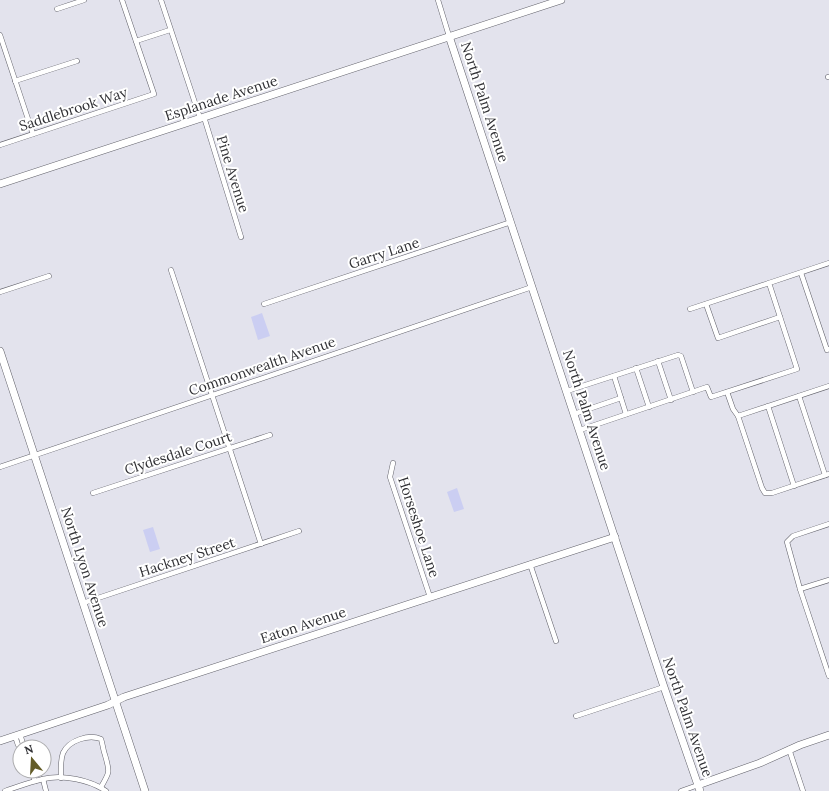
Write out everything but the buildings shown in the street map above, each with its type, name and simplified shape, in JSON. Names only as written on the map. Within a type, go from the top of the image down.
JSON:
[{"type":"street","points":[[57,9],[84,0]]},
{"type":"street","points":[[122,0],[136,41],[170,30]]},
{"type":"street","name":"Pine Avenue","points":[[161,0],[241,237]]},
{"type":"street","points":[[438,0],[449,36]]},
{"type":"street","name":"Esplanade Avenue","points":[[0,184],[561,0]]},
{"type":"street","points":[[0,35],[33,134]]},
{"type":"street","name":"North Palm Avenue","points":[[449,36],[664,687],[699,788]]},
{"type":"street","name":"Saddlebrook Way","points":[[0,145],[154,94],[136,41]]},
{"type":"street","points":[[15,81],[77,60]]},
{"type":"street","name":"Garry Lane","points":[[264,304],[511,222]]},
{"type":"street","points":[[690,309],[829,263]]},
{"type":"street","points":[[171,270],[261,544]]},
{"type":"street","points":[[801,273],[827,350],[829,349]]},
{"type":"street","points":[[0,292],[49,276]]},
{"type":"street","points":[[580,430],[708,387],[711,397],[797,369],[769,283]]},
{"type":"street","name":"Commonwealth Avenue","points":[[0,467],[532,287]]},
{"type":"street","points":[[706,304],[718,338],[780,317]]},
{"type":"street","name":"North Lyon Avenue","points":[[0,351],[145,791]]},
{"type":"street","points":[[567,391],[678,354],[681,356],[693,392]]},
{"type":"street","points":[[658,361],[671,400]]},
{"type":"street","points":[[636,368],[649,407]]},
{"type":"street","points":[[614,376],[626,414]]},
{"type":"street","points":[[738,416],[829,386]]},
{"type":"street","points":[[727,392],[732,409],[738,416],[765,493],[772,493],[827,475],[799,396]]},
{"type":"street","points":[[574,414],[621,398]]},
{"type":"street","points":[[768,406],[794,486]]},
{"type":"street","name":"Clydesdale Court","points":[[93,493],[270,435]]},
{"type":"street","name":"Horseshoe Lane","points":[[393,463],[390,477],[430,597]]},
{"type":"street","points":[[829,524],[793,536],[787,542],[800,589],[829,676]]},
{"type":"street","name":"Hackney Street","points":[[83,603],[299,531]]},
{"type":"street","name":"Eaton Avenue","points":[[0,741],[124,697],[615,537]]},
{"type":"street","points":[[530,564],[556,641]]},
{"type":"street","points":[[800,589],[829,580]]},
{"type":"street","points":[[576,716],[664,687]]},
{"type":"street","points":[[17,735],[17,739]]},
{"type":"street","points":[[681,791],[699,788],[760,764],[789,749],[829,735]]},
{"type":"street","points":[[52,778],[79,779],[102,789],[108,776],[108,763],[104,754],[101,739],[94,736],[86,736],[70,745],[64,751],[61,778]]},
{"type":"street","points":[[789,749],[803,791]]},
{"type":"street","points":[[5,791],[43,779],[46,791]]},
{"type":"shaded area","points":[[262,313],[270,336],[258,340],[251,317]]},
{"type":"shaded area","points":[[457,488],[464,509],[454,512],[447,492]]},
{"type":"shaded area","points":[[153,527],[160,549],[150,552],[143,530]]}]
